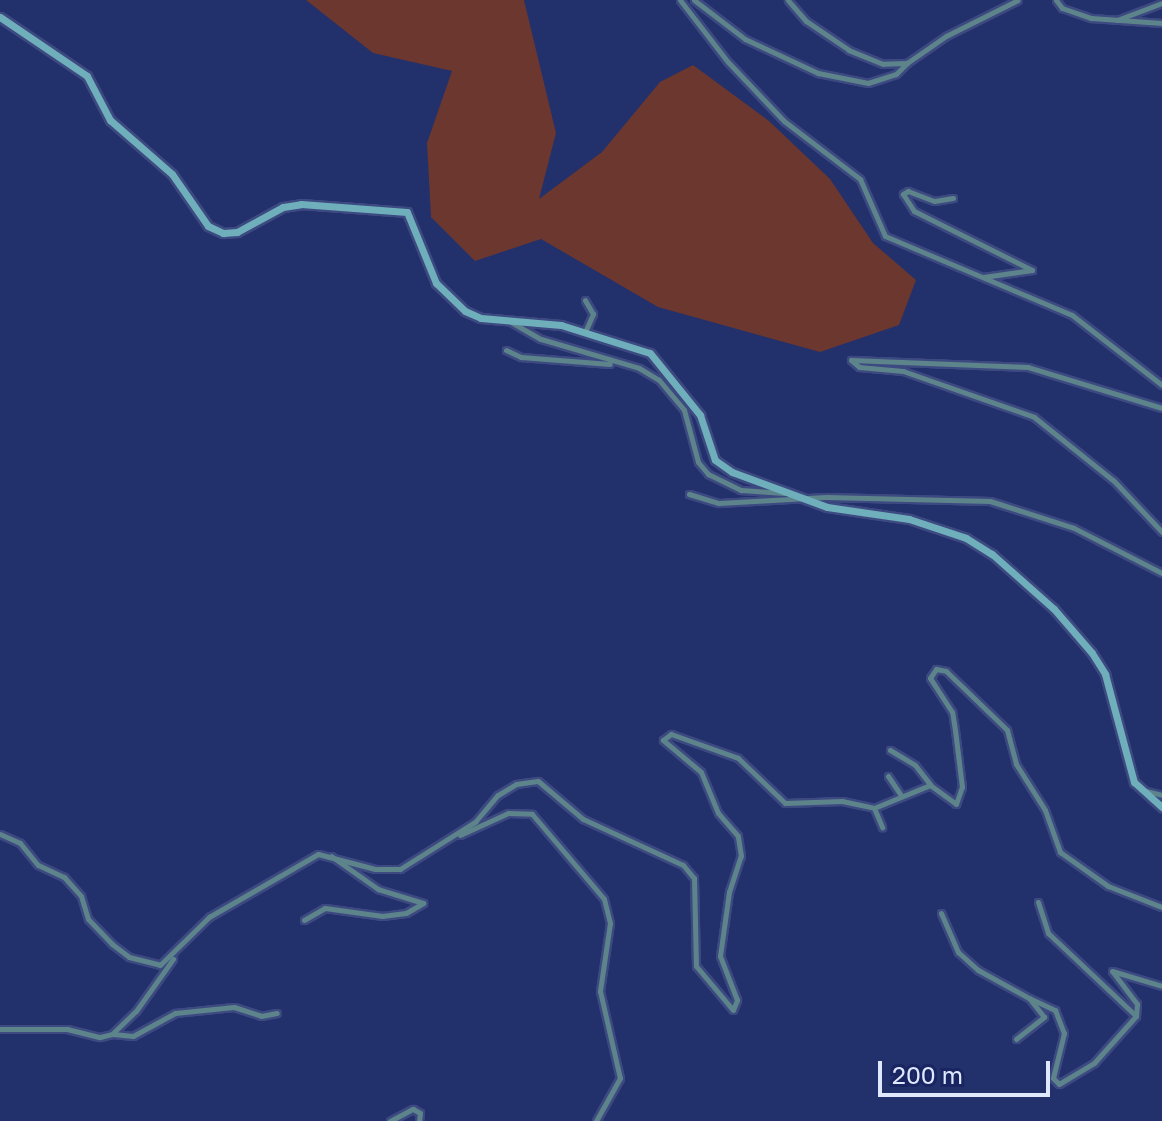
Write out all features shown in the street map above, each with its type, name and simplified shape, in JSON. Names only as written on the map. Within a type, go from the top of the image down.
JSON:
[{"type":"street","points":[[680,0],[728,62],[784,121],[860,179],[885,236],[1072,315],[1162,385]]},
{"type":"street","points":[[694,0],[745,39],[818,73],[868,83],[896,74],[946,36],[1018,0]]},
{"type":"street","points":[[788,0],[806,21],[849,50],[883,64],[907,63]]},
{"type":"street","points":[[1056,0],[1071,12],[1112,21],[1162,23]]},
{"type":"street","points":[[1112,21],[1162,3]]},
{"type":"street","points":[[0,17],[87,76],[110,120],[172,174],[208,226],[223,233],[237,232],[283,207],[301,204],[399,209],[414,221],[436,283],[465,311],[506,320],[561,325],[650,353],[700,415],[715,460],[732,472],[863,515],[909,519],[966,538],[992,554],[1054,609],[1098,663],[1134,782],[1162,807]]},
{"type":"street","points":[[953,198],[934,201],[908,191],[903,194],[914,211],[1032,270],[978,277]]},
{"type":"street","points":[[584,333],[593,314],[585,300]]},
{"type":"street","points":[[506,320],[541,339],[614,364]]},
{"type":"street","points":[[506,350],[521,357],[639,368],[659,380],[684,410],[698,462],[708,474],[741,490],[801,494]]},
{"type":"street","points":[[1162,408],[1028,367],[851,360],[859,367],[903,371],[1034,417],[1114,481],[1162,532]]},
{"type":"street","points":[[689,494],[719,503],[810,499],[990,501],[1074,528],[1162,573]]},
{"type":"street","points":[[890,750],[915,765],[930,785],[956,804],[961,800],[952,712],[930,678],[936,669],[946,671],[1007,730],[1016,764],[1045,810],[1060,852],[1108,886],[1162,907]]},
{"type":"street","points":[[458,835],[498,795],[516,784],[538,781],[583,819],[683,865],[698,892],[696,966],[733,1010],[737,1000],[720,956],[729,892],[741,856],[738,836],[718,813],[701,772],[663,740],[671,734],[738,758],[785,803],[842,801],[874,808],[930,785]]},
{"type":"street","points":[[888,776],[901,795]]},
{"type":"street","points":[[1141,790],[1162,795]]},
{"type":"street","points":[[874,808],[882,827]]},
{"type":"street","points":[[112,1034],[136,1011],[175,955],[209,917],[327,854],[388,871],[508,813],[532,814],[604,899],[610,923],[600,991],[620,1078],[596,1121]]},
{"type":"street","points":[[0,834],[20,843],[38,865],[64,877],[81,896],[91,922],[129,957],[160,965],[175,955]]},
{"type":"street","points":[[304,920],[320,908],[382,916],[406,913],[423,903],[378,889],[327,854]]},
{"type":"street","points":[[1038,902],[1048,933],[1136,1016]]},
{"type":"street","points":[[941,913],[955,948],[966,959],[1029,998],[1045,1003],[1062,1023],[1063,1054],[1053,1083],[1094,1063],[1136,1016],[1137,1004],[1112,971],[1162,986]]},
{"type":"street","points":[[1016,1039],[1044,1017],[1029,998]]},
{"type":"street","points":[[0,1029],[133,1036],[175,1013],[234,1007],[261,1016],[277,1013]]},
{"type":"street","points":[[390,1121],[413,1109],[420,1113],[419,1121]]},
{"type":"shaded area","points":[[306,0],[524,0],[556,133],[539,199],[602,152],[660,82],[693,65],[769,121],[830,179],[873,243],[916,280],[899,325],[820,352],[658,307],[541,239],[475,261],[431,217],[427,143],[452,71],[373,53]]}]
